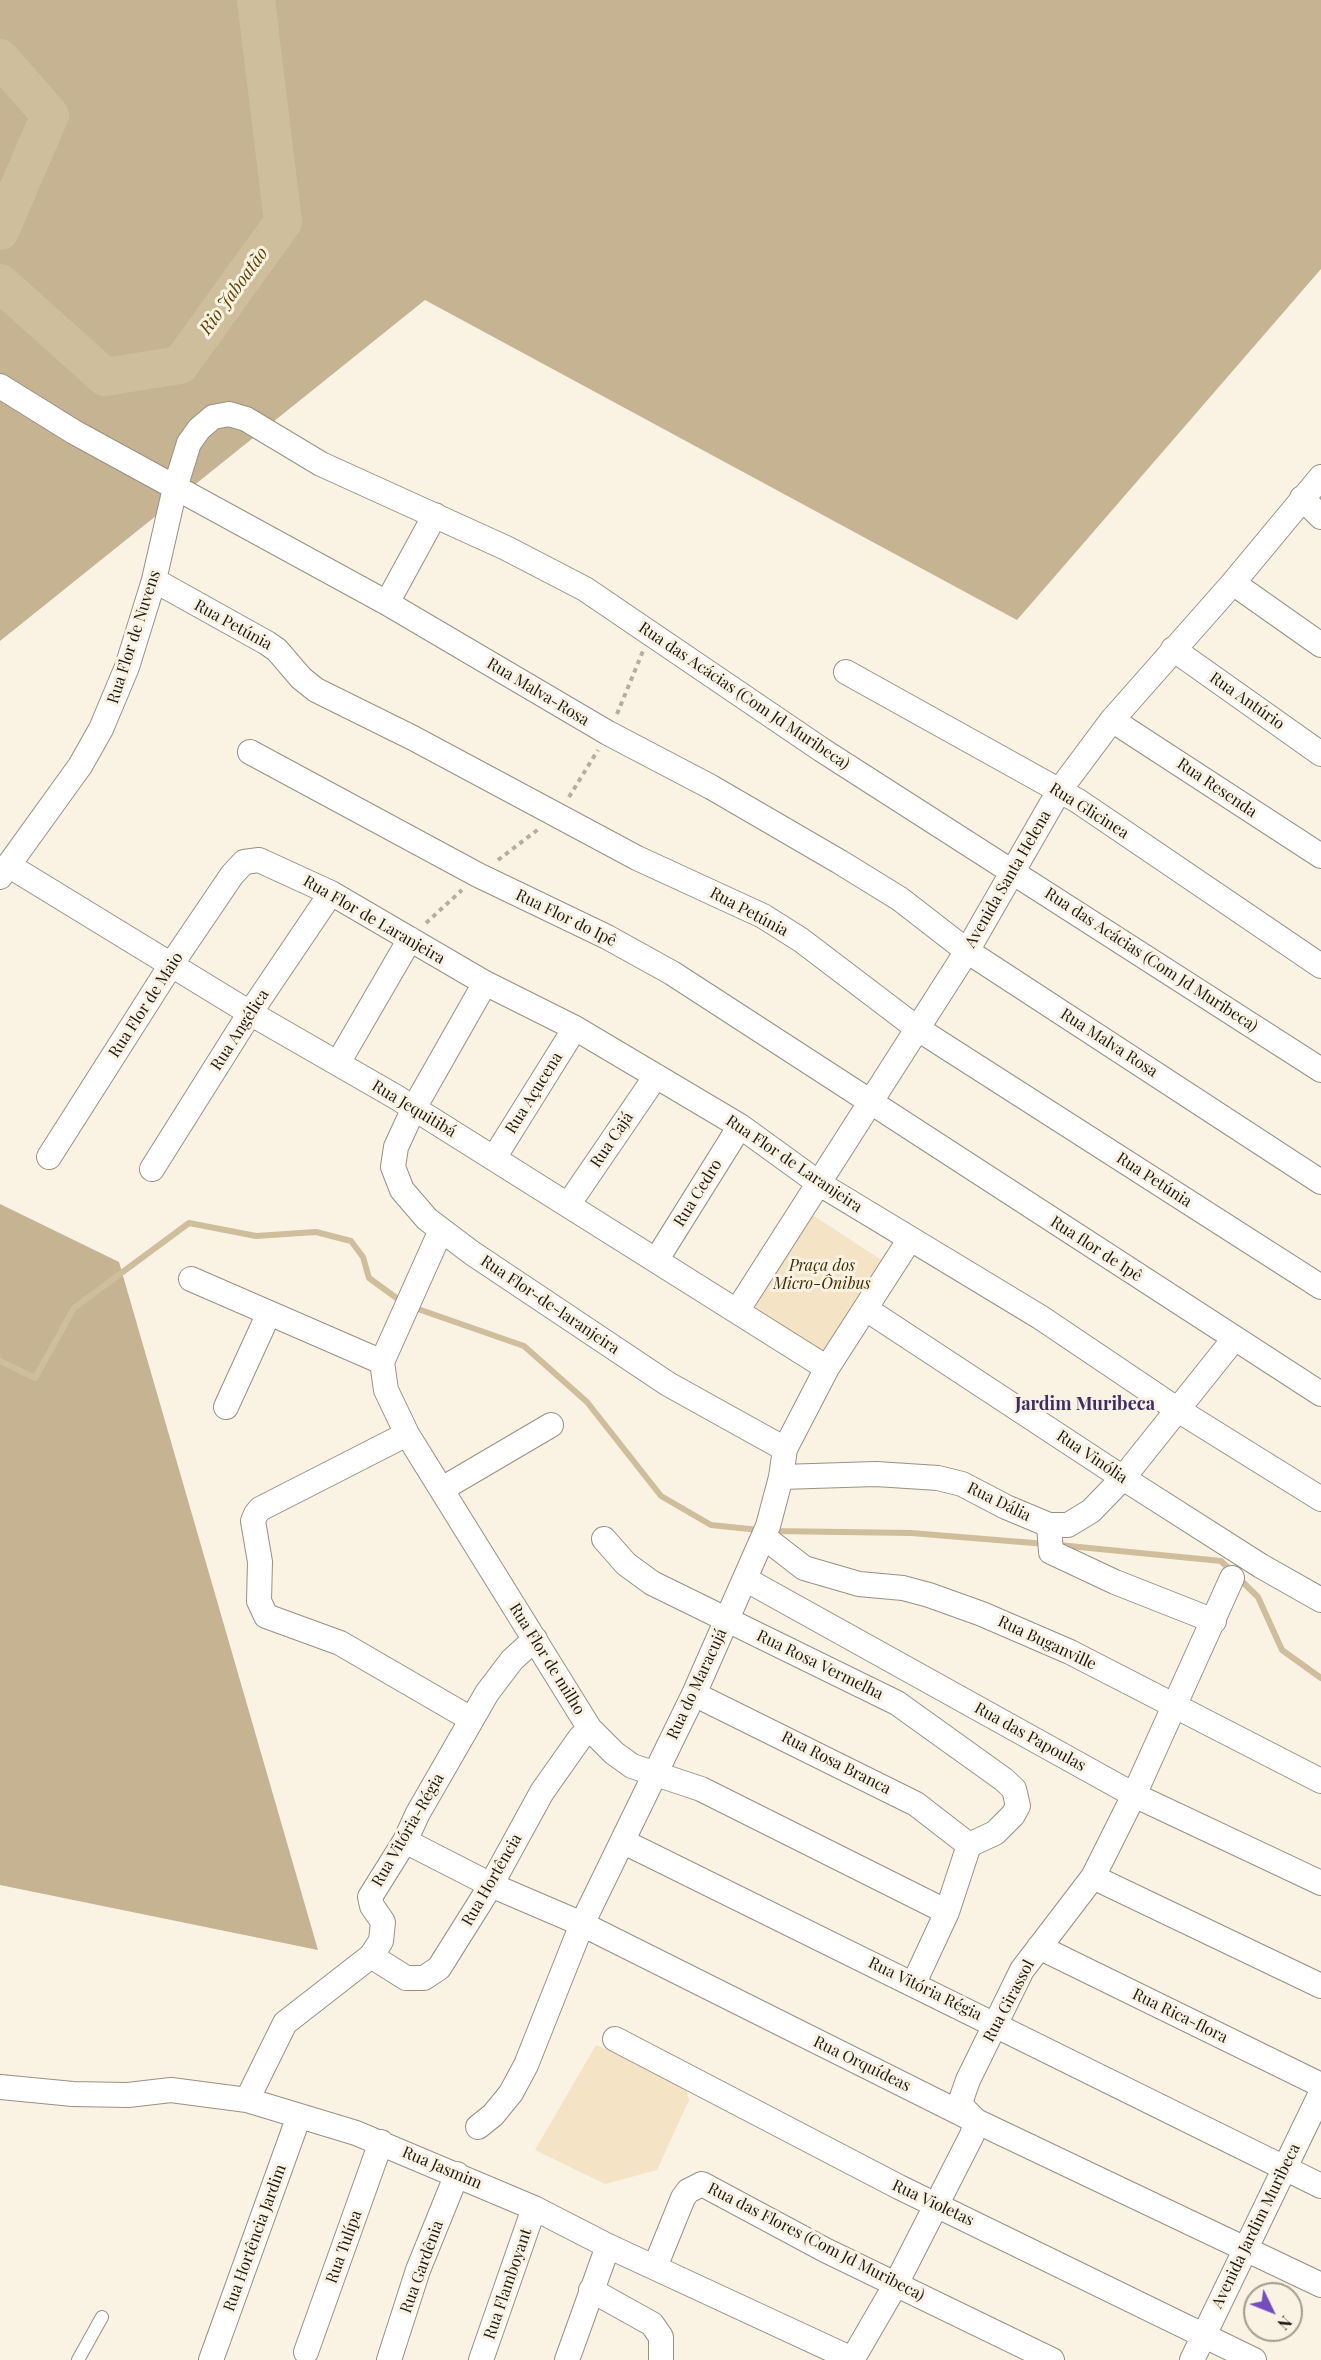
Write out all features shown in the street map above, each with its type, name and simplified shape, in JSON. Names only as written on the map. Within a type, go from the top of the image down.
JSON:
[{"type":"street","name":"Rua Malva-Rosa","points":[[0,386],[74,432],[387,603],[608,733],[711,787],[900,899]]},
{"type":"street","name":"Rua das Acácias (Com Jd Muribeca)","points":[[175,488],[189,443],[199,429],[213,417],[229,414],[246,419],[321,464],[435,514],[552,570],[585,589],[822,750],[1321,1070]]},
{"type":"street","name":"Avenida Santa Helena","points":[[737,1311],[967,951],[1059,791],[1113,720],[1233,583],[1321,477]]},
{"type":"street","name":"Rua Flor de Nuvens","points":[[4,871],[80,766],[101,729],[128,667],[154,580],[175,488]]},
{"type":"street","points":[[1302,498],[1321,517]]},
{"type":"street","points":[[387,603],[435,514]]},
{"type":"street","name":"Rua Petúnia","points":[[154,580],[267,643],[316,690],[637,858],[763,916],[801,940],[918,1029],[1321,1287]]},
{"type":"street","points":[[1233,583],[1321,645]]},
{"type":"street","name":"Rua Antúrio","points":[[1173,649],[1321,754]]},
{"type":"street","name":"Rua Glicinea","points":[[846,672],[1078,801],[1321,966]]},
{"type":"street","name":"Rua Resenda","points":[[1113,720],[1321,856]]},
{"type":"street","name":"Rua Flor do Ipê","points":[[250,752],[478,875],[607,937],[672,973],[871,1103]]},
{"type":"street","name":"Rua Flor de Laranjeira","points":[[250,860],[278,867],[331,893],[484,984],[575,1028],[740,1126],[820,1184],[1040,1317],[1178,1410],[1321,1499]]},
{"type":"street","name":"Rua Flor de Maio","points":[[49,1157],[171,965],[232,875],[244,862],[250,860]]},
{"type":"street","name":"Rua Jequitibá","points":[[4,871],[171,965],[414,1108],[827,1368]]},
{"type":"street","name":"Rua Angélica","points":[[152,1169],[250,1013],[331,893]]},
{"type":"street","name":"Rua Malva Rosa","points":[[900,899],[967,951],[1321,1182]]},
{"type":"street","points":[[338,1063],[410,939]]},
{"type":"street","name":"Rua Flor-de-laranjeira","points":[[484,984],[414,1108],[396,1147],[393,1167],[402,1190],[415,1208],[441,1230],[668,1384],[785,1449]]},
{"type":"street","name":"Rua Açucena","points":[[494,1158],[575,1028]]},
{"type":"street","name":"Rua Cajá","points":[[568,1205],[656,1076]]},
{"type":"street","name":"Rua flor de Ipê","points":[[871,1103],[1321,1394]]},
{"type":"street","name":"Rua Cedro","points":[[657,1259],[740,1126]]},
{"type":"street","points":[[191,1279],[382,1362],[441,1230]]},
{"type":"street","name":"Rua do Maracujá","points":[[478,2127],[493,2115],[505,2100],[526,2065],[582,1924],[624,1842],[694,1694],[766,1532],[781,1477],[785,1449],[827,1368],[910,1239]]},
{"type":"street","name":"Rua Vinólia","points":[[866,1309],[1123,1478],[1254,1561],[1321,1600]]},
{"type":"street","points":[[226,1407],[269,1313]]},
{"type":"street","points":[[1049,1525],[1068,1525],[1091,1511],[1123,1478],[1234,1339]]},
{"type":"street","name":"Rua Flor de milho","points":[[382,1362],[386,1390],[407,1434],[590,1728],[614,1753],[632,1766],[701,1789],[947,1912]]},
{"type":"street","points":[[442,1489],[552,1425]]},
{"type":"street","points":[[407,1434],[260,1509],[253,1521],[260,1562],[259,1601],[266,1616],[340,1643],[471,1719]]},
{"type":"street","name":"Rua Dália","points":[[781,1477],[876,1474],[939,1478],[962,1484],[1006,1507],[1049,1525],[1051,1552],[1115,1582],[1214,1621]]},
{"type":"street","name":"Rua Buganville","points":[[766,1532],[804,1568],[859,1584],[903,1588],[982,1614],[1070,1652],[1321,1781]]},
{"type":"street","name":"Rua Rosa Vermelha","points":[[604,1539],[626,1564],[652,1583],[897,1703],[1004,1779],[1014,1789],[1017,1806],[1013,1815],[994,1833],[969,1845]]},
{"type":"street","name":"Rua Girassol","points":[[976,2121],[963,2108],[963,2091],[1022,1970],[1093,1877],[1134,1795],[1232,1578]]},
{"type":"street","name":"Rua das Papoulas","points":[[745,1579],[1134,1795],[1321,1883]]},
{"type":"street","name":"Rua Vitória-Régia","points":[[247,2100],[285,2023],[371,1956],[381,1941],[384,1929],[370,1896],[405,1841],[418,1813],[471,1719],[512,1660],[535,1640]]},
{"type":"street","name":"Rua Rosa Branca","points":[[694,1694],[916,1804],[969,1845]]},
{"type":"street","name":"Rua Hortência","points":[[371,1956],[406,1978],[424,1978],[439,1968],[491,1885],[542,1792],[580,1738],[590,1728]]},
{"type":"street","name":"Rua Orquídeas","points":[[405,1841],[491,1885],[582,1924],[976,2121],[1321,2285]]},
{"type":"street","name":"Rua Vitória Régia","points":[[624,1842],[914,1983],[1321,2186]]},
{"type":"street","points":[[914,1983],[947,1912],[969,1845]]},
{"type":"street","points":[[1093,1877],[1321,1986]]},
{"type":"street","name":"Rua Rica-flora","points":[[1039,1947],[1321,2085]]},
{"type":"street","name":"Rua Violetas","points":[[615,2039],[899,2187],[938,2204],[1254,2360]]},
{"type":"street","name":"Rua Jasmim","points":[[0,2087],[73,2094],[128,2094],[171,2090],[247,2100],[381,2142],[534,2208],[608,2246],[853,2360]]},
{"type":"street","name":"Avenida Jardim Muribeca","points":[[1192,2360],[1321,2093]]},
{"type":"street","name":"Rua Hortência Jardim","points":[[211,2360],[299,2116]]},
{"type":"street","points":[[853,2360],[938,2204],[976,2121]]},
{"type":"street","name":"Rua Tulípa","points":[[306,2352],[381,2142]]},
{"type":"street","name":"Rua Gardênia","points":[[390,2360],[418,2270],[457,2174]]},
{"type":"street","name":"Rua das Flores (Com Jd Muribeca)","points":[[655,2267],[683,2198],[688,2191],[702,2184],[825,2250],[1052,2360]]},
{"type":"street","name":"Rua Flamboyant","points":[[481,2360],[534,2208]]},
{"type":"street","points":[[567,2360],[608,2246]]},
{"type":"street","points":[[591,2290],[652,2324],[661,2337],[661,2360]]},
{"type":"lane","points":[[78,2360],[102,2316]]},
{"type":"green space","name":"Praça dos Micro-Ônibus","points":[[811,1214],[883,1261],[823,1351],[751,1307]]},
{"type":"green space","points":[[596,2045],[685,2085],[689,2100],[657,2170],[605,2184],[535,2150]]},
{"type":"shaded area","points":[[0,0],[1321,0],[1321,269],[1017,620],[425,300],[0,641]]},
{"type":"shaded area","points":[[0,1204],[119,1262],[318,1950],[0,1885]]},
{"type":"waterway","name":"Rio Jaboatão","points":[[0,283],[105,377],[180,365],[283,222],[256,0]]},
{"type":"waterway","name":"Rio Jaboatão","points":[[0,58],[50,115],[0,231]]},
{"type":"waterway","points":[[0,1361],[35,1378],[74,1308],[189,1223],[256,1236],[316,1232],[351,1241],[363,1257],[369,1278],[402,1302]]},
{"type":"waterway","points":[[415,1308],[524,1346],[587,1402],[661,1496],[711,1525],[759,1530]]},
{"type":"waterway","points":[[772,1531],[911,1533],[1046,1544]]},
{"type":"waterway","points":[[1059,1545],[1221,1561],[1258,1597],[1282,1650],[1321,1678]]},
{"type":"district","name":"Jardim Muribeca","points":[[1085,1404]]}]
